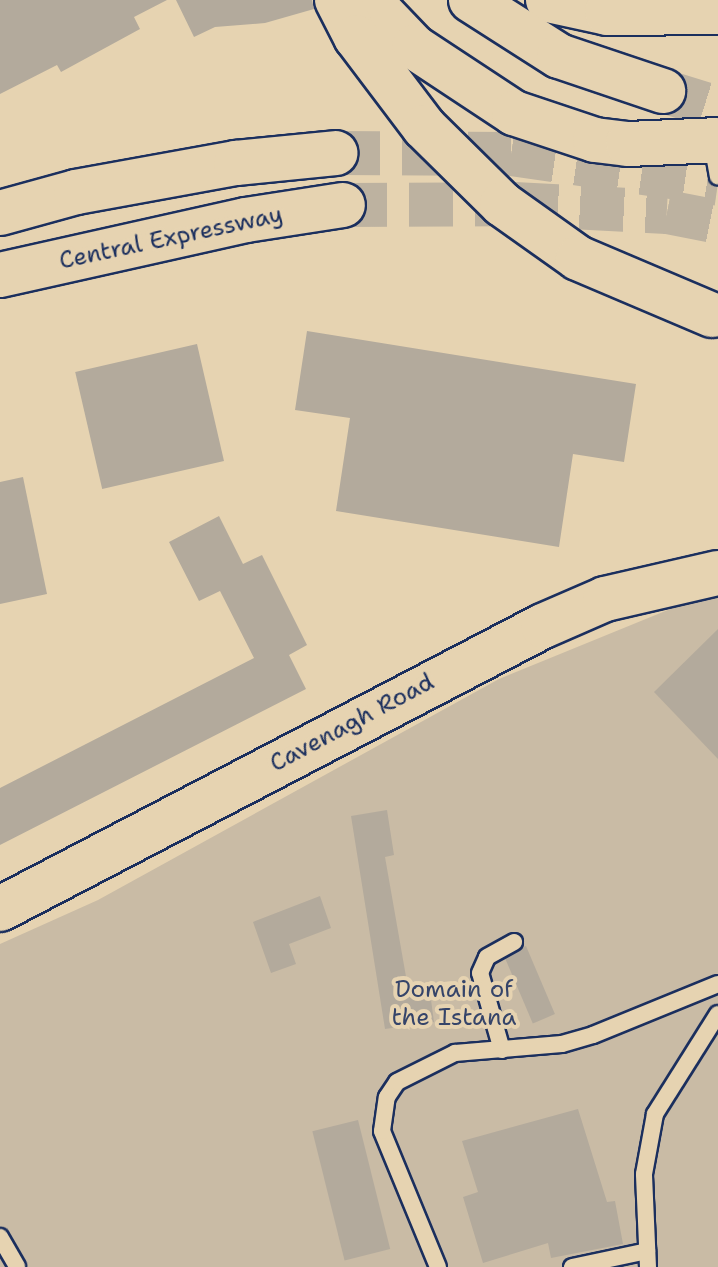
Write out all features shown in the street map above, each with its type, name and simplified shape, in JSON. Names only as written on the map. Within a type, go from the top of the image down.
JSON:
[{"type":"main road","points":[[337,0],[356,37],[424,127],[502,204],[578,258],[712,315]]},
{"type":"main road","points":[[369,0],[414,47],[514,113],[606,141],[716,153]]},
{"type":"main road","points":[[471,0],[559,56],[663,91]]},
{"type":"main road","points":[[548,0],[607,13],[718,12]]},
{"type":"main road","points":[[0,213],[76,192],[192,171],[336,153]]},
{"type":"main road","name":"Central Expressway","points":[[0,275],[246,220],[343,205]]},
{"type":"main road","name":"Cavenagh Road","points":[[0,909],[543,626],[605,599],[718,573]]},
{"type":"lane","points":[[502,1050],[480,973],[487,957],[514,942]]},
{"type":"lane","points":[[438,1267],[382,1131],[387,1097],[411,1072],[455,1053],[562,1044],[593,1035],[718,984]]},
{"type":"lane","points":[[572,1267],[648,1259],[644,1174],[655,1114],[718,1014]]},
{"type":"lane","points":[[0,1237],[17,1267]]},
{"type":"green space","name":"Domain of the Istana","points":[[707,594],[718,595],[718,1267],[0,1267],[0,944],[98,900],[499,679]]},
{"type":"building","points":[[0,0],[167,0],[134,17],[140,29],[61,72],[57,65],[0,94]]},
{"type":"building","points":[[176,0],[312,0],[314,9],[265,23],[215,27],[194,37]]},
{"type":"building","points":[[307,331],[636,384],[624,462],[573,454],[559,547],[336,511],[350,418],[295,410]]},
{"type":"building","points":[[197,344],[224,461],[102,489],[75,372]]},
{"type":"building","points":[[23,477],[47,594],[0,604],[0,482]]},
{"type":"building","points":[[219,516],[243,564],[262,555],[307,645],[289,655],[306,689],[0,845],[0,788],[254,658],[220,591],[199,601],[169,542]]},
{"type":"building","points":[[718,629],[718,759],[654,692]]},
{"type":"building","points":[[387,810],[394,855],[385,857],[408,988],[429,985],[434,1022],[385,1029],[351,816]]},
{"type":"building","points":[[320,896],[331,928],[289,944],[296,964],[271,973],[253,922]]},
{"type":"building","points":[[526,946],[555,1014],[533,1023],[504,955]]},
{"type":"building","points":[[578,1109],[607,1202],[615,1201],[623,1244],[551,1258],[548,1243],[483,1263],[463,1197],[478,1192],[462,1141]]},
{"type":"building","points":[[358,1120],[390,1249],[345,1260],[312,1131]]},
{"type":"tunnel","points":[[663,91],[718,108]]},
{"type":"tunnel","points":[[336,153],[511,154],[718,184]]},
{"type":"tunnel","points":[[343,205],[514,204],[667,212],[718,222]]}]
